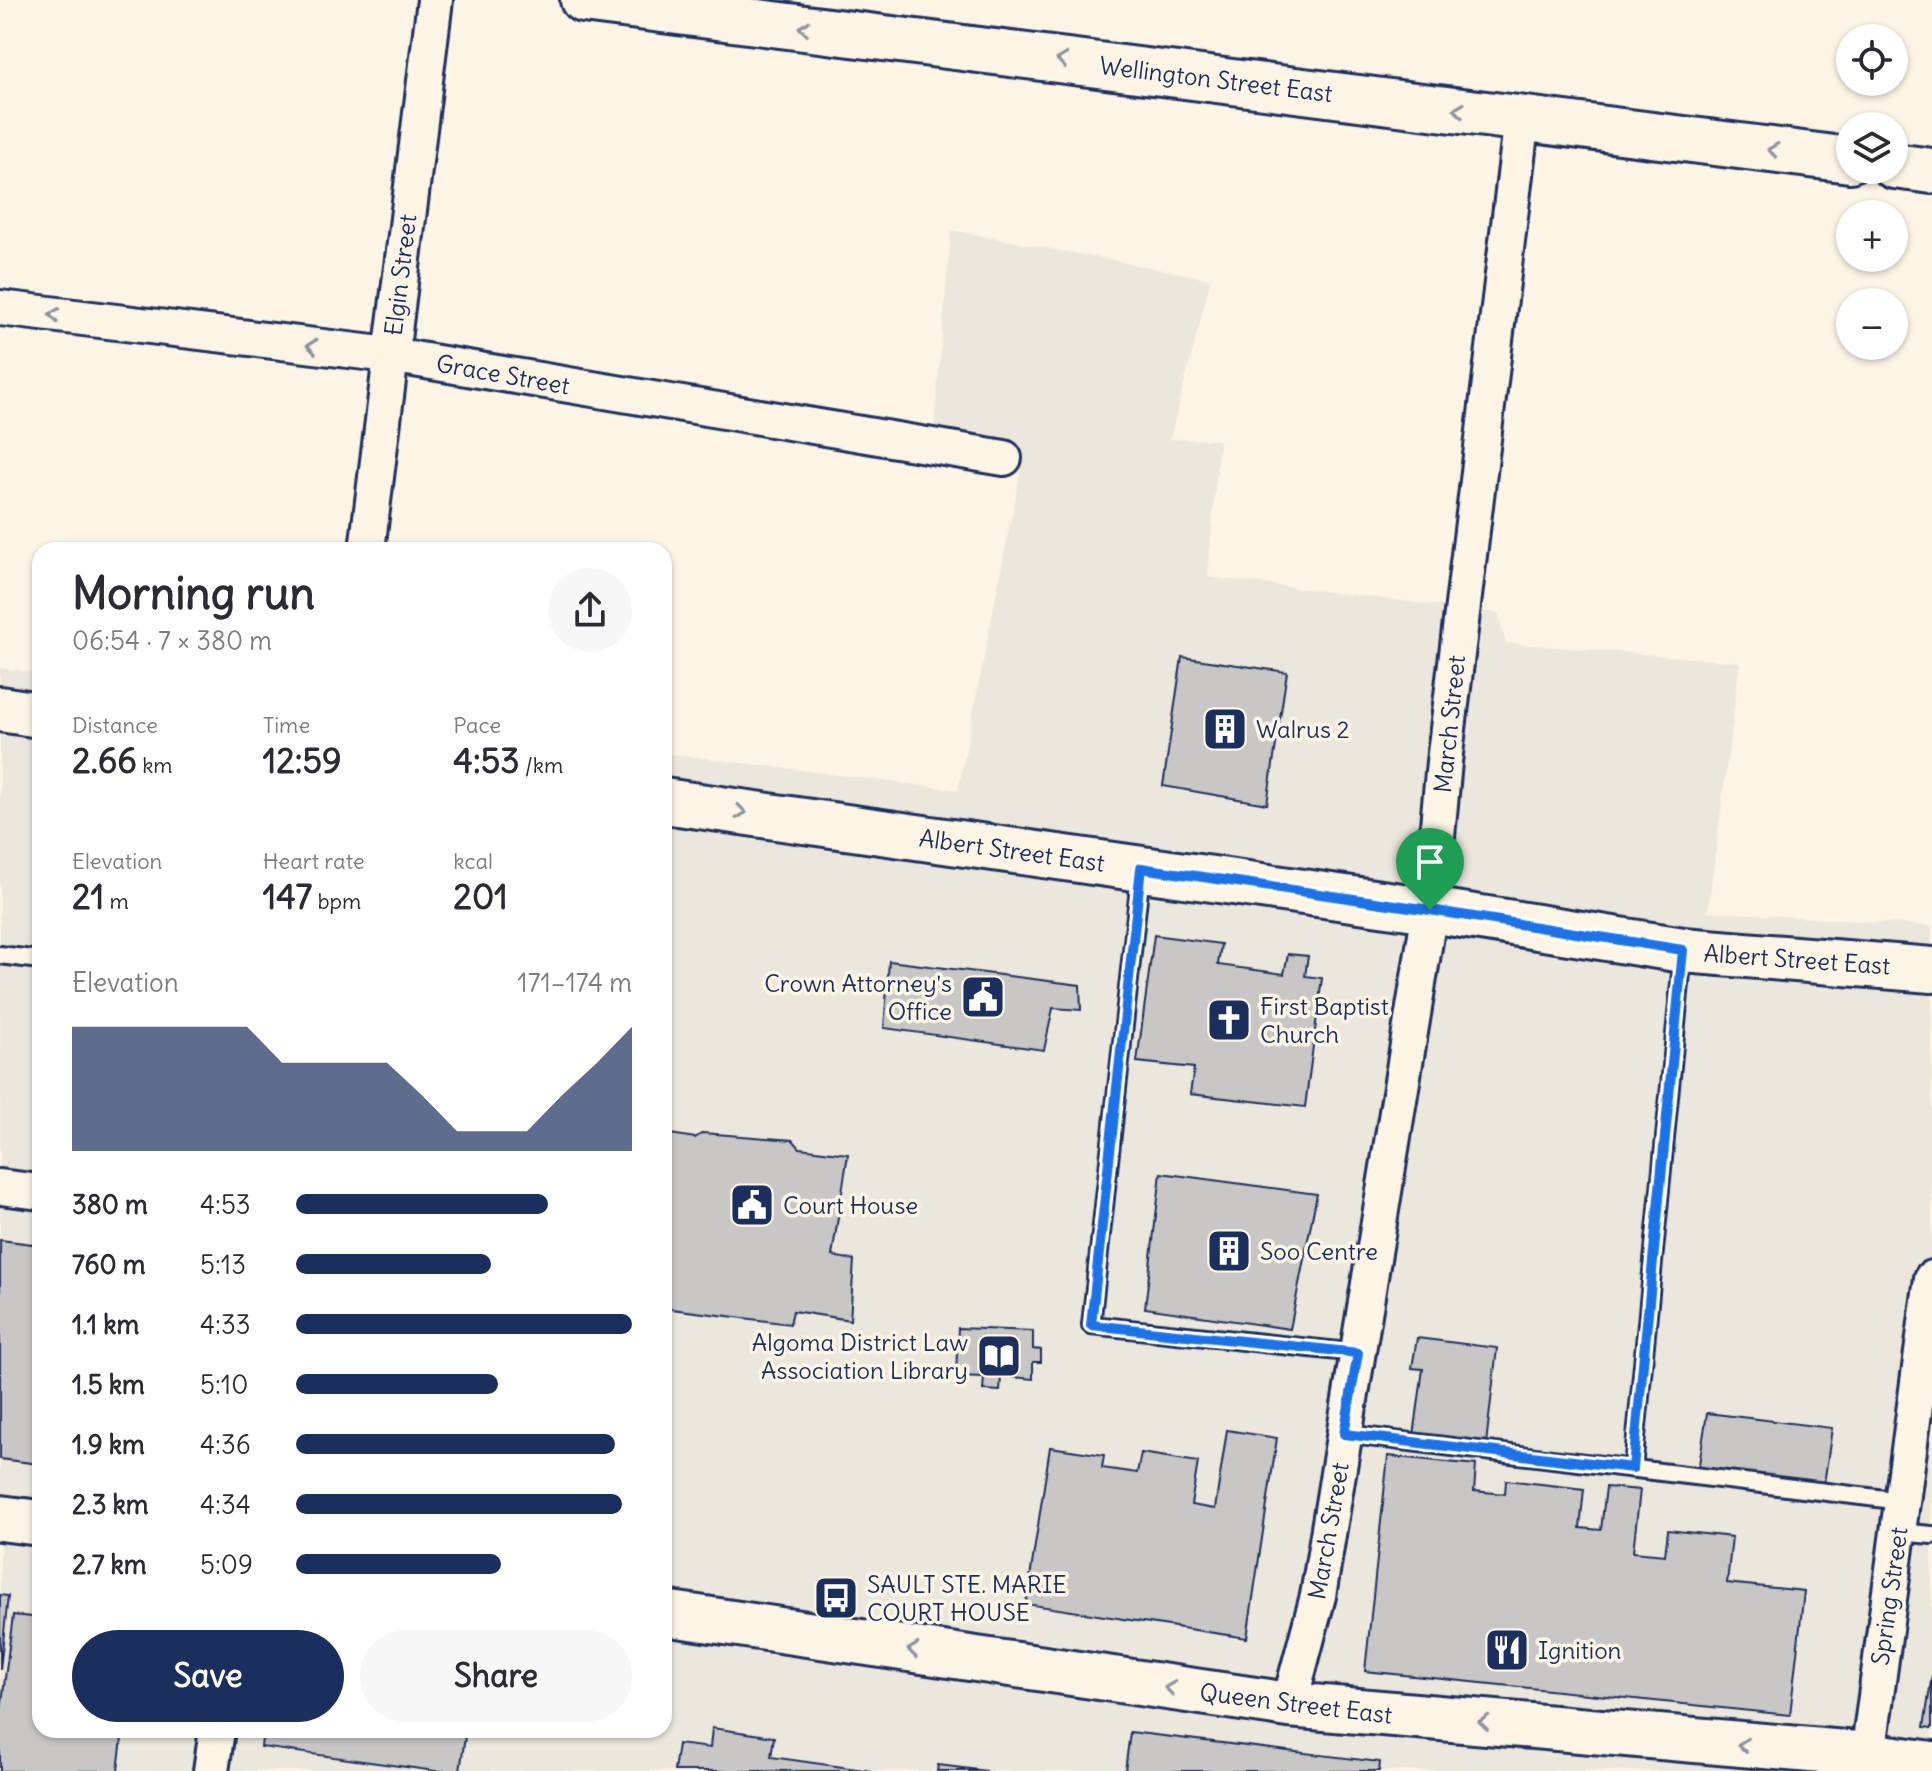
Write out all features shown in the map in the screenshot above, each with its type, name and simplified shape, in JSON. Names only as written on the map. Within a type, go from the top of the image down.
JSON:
[{"type":"main road","name":"Wellington Street East","points":[[583,0],[1836,158]]},
{"type":"main road","points":[[1908,168],[1932,171]]},
{"type":"main road","points":[[0,709],[32,714]]},
{"type":"main road","name":"Albert Street East","points":[[672,802],[1430,910],[1683,950],[1932,970]]},
{"type":"main road","points":[[0,1518],[32,1522]]},
{"type":"main road","name":"Queen Street East","points":[[672,1614],[1289,1705],[1867,1763],[1932,1764]]},
{"type":"street","name":"Elgin Street","points":[[368,542],[435,0]]},
{"type":"street","name":"March Street","points":[[1289,1705],[1318,1596],[1430,910],[1446,747],[1522,117]]},
{"type":"street","name":"Grace Street","points":[[0,308],[390,355],[1004,458]]},
{"type":"street","points":[[0,1187],[32,1191]]},
{"type":"street","name":"Spring Street","points":[[1867,1763],[1932,1278]]},
{"type":"street","points":[[211,1771],[216,1738]]},
{"type":"lane","points":[[1141,868],[1091,1325],[1358,1353]]},
{"type":"lane","points":[[1633,1468],[1683,950]]},
{"type":"lane","points":[[0,955],[32,959]]},
{"type":"lane","points":[[1344,1434],[1633,1468],[1900,1516],[1932,1535]]},
{"type":"shaded area","points":[[951,230],[1211,279],[1170,439],[1219,440],[1208,577],[1498,613],[1506,643],[1740,662],[1708,911],[1932,926],[1932,1771],[0,1771],[0,668],[32,672],[32,1738],[672,1738],[672,754],[958,790],[1024,453],[932,450]]},
{"type":"building","name":"Walrus 2","points":[[1182,657],[1287,672],[1267,804],[1163,786]]},
{"type":"building","name":"First Baptist Church","points":[[1154,935],[1221,944],[1218,965],[1284,974],[1288,954],[1308,956],[1305,976],[1322,978],[1305,1107],[1190,1094],[1194,1068],[1137,1062]]},
{"type":"building","name":"Crown Attorney's Office","points":[[889,961],[1080,985],[1081,1010],[1053,1008],[1044,1050],[884,1028]]},
{"type":"building","name":"Court House","points":[[703,1133],[793,1140],[800,1148],[848,1154],[832,1256],[854,1260],[850,1320],[793,1311],[790,1324],[672,1309],[672,1134],[695,1138]]},
{"type":"building","name":"Soo Centre","points":[[1161,1173],[1317,1194],[1290,1329],[1145,1308]]},
{"type":"building","points":[[0,1240],[32,1244],[32,1463],[0,1459]]},
{"type":"building","name":"Algoma District Law Association Library","points":[[958,1328],[1033,1331],[1033,1349],[1041,1350],[1041,1362],[1033,1362],[1033,1379],[1001,1376],[1000,1391],[983,1390],[984,1377],[956,1376]]},
{"type":"building","points":[[1417,1338],[1497,1348],[1486,1444],[1414,1436],[1423,1369],[1412,1368]]},
{"type":"building","points":[[1707,1413],[1832,1428],[1824,1485],[1698,1471]]},
{"type":"building","points":[[1227,1430],[1277,1438],[1247,1638],[1026,1604],[1050,1447],[1104,1455],[1102,1468],[1137,1473],[1141,1453],[1198,1462],[1191,1505],[1215,1509]]},
{"type":"building","points":[[1388,1456],[1476,1465],[1474,1491],[1505,1494],[1506,1480],[1584,1489],[1580,1528],[1601,1530],[1606,1487],[1640,1490],[1633,1552],[1665,1555],[1668,1530],[1732,1537],[1727,1583],[1804,1591],[1790,1715],[1365,1671]]},
{"type":"building","points":[[0,1595],[8,1596],[0,1670]]},
{"type":"building","points":[[13,1615],[32,1617],[32,1738],[122,1738],[118,1771],[0,1771],[0,1718]]},
{"type":"building","points":[[1932,1675],[1932,1728],[1924,1727]]},
{"type":"building","points":[[712,1728],[774,1737],[771,1757],[871,1771],[674,1771],[678,1744],[710,1748]]},
{"type":"building","points":[[1130,1732],[1380,1762],[1379,1771],[1125,1771]]},
{"type":"building","points":[[262,1738],[465,1738],[460,1771],[435,1771],[261,1747]]},
{"type":"building","points":[[938,1765],[987,1771],[937,1771]]},
{"type":"place","name":"Walrus 2","points":[[1225,729]]},
{"type":"place","name":"Crown Attorney's Office","points":[[983,997]]},
{"type":"place","name":"First Baptist Church","points":[[1229,1020]]},
{"type":"place","name":"Court House","points":[[752,1205]]},
{"type":"place","name":"Soo Centre","points":[[1229,1251]]},
{"type":"place","name":"Algoma District Law Association Library","points":[[999,1356]]},
{"type":"place","name":"SAULT STE. MARIE COURT HOUSE","points":[[836,1598]]},
{"type":"place","name":"Ignition","points":[[1507,1650]]},
{"type":"route","points":[[1141,868],[1430,910],[1683,950],[1633,1468],[1344,1434],[1358,1353],[1091,1325],[1141,868]]}]
